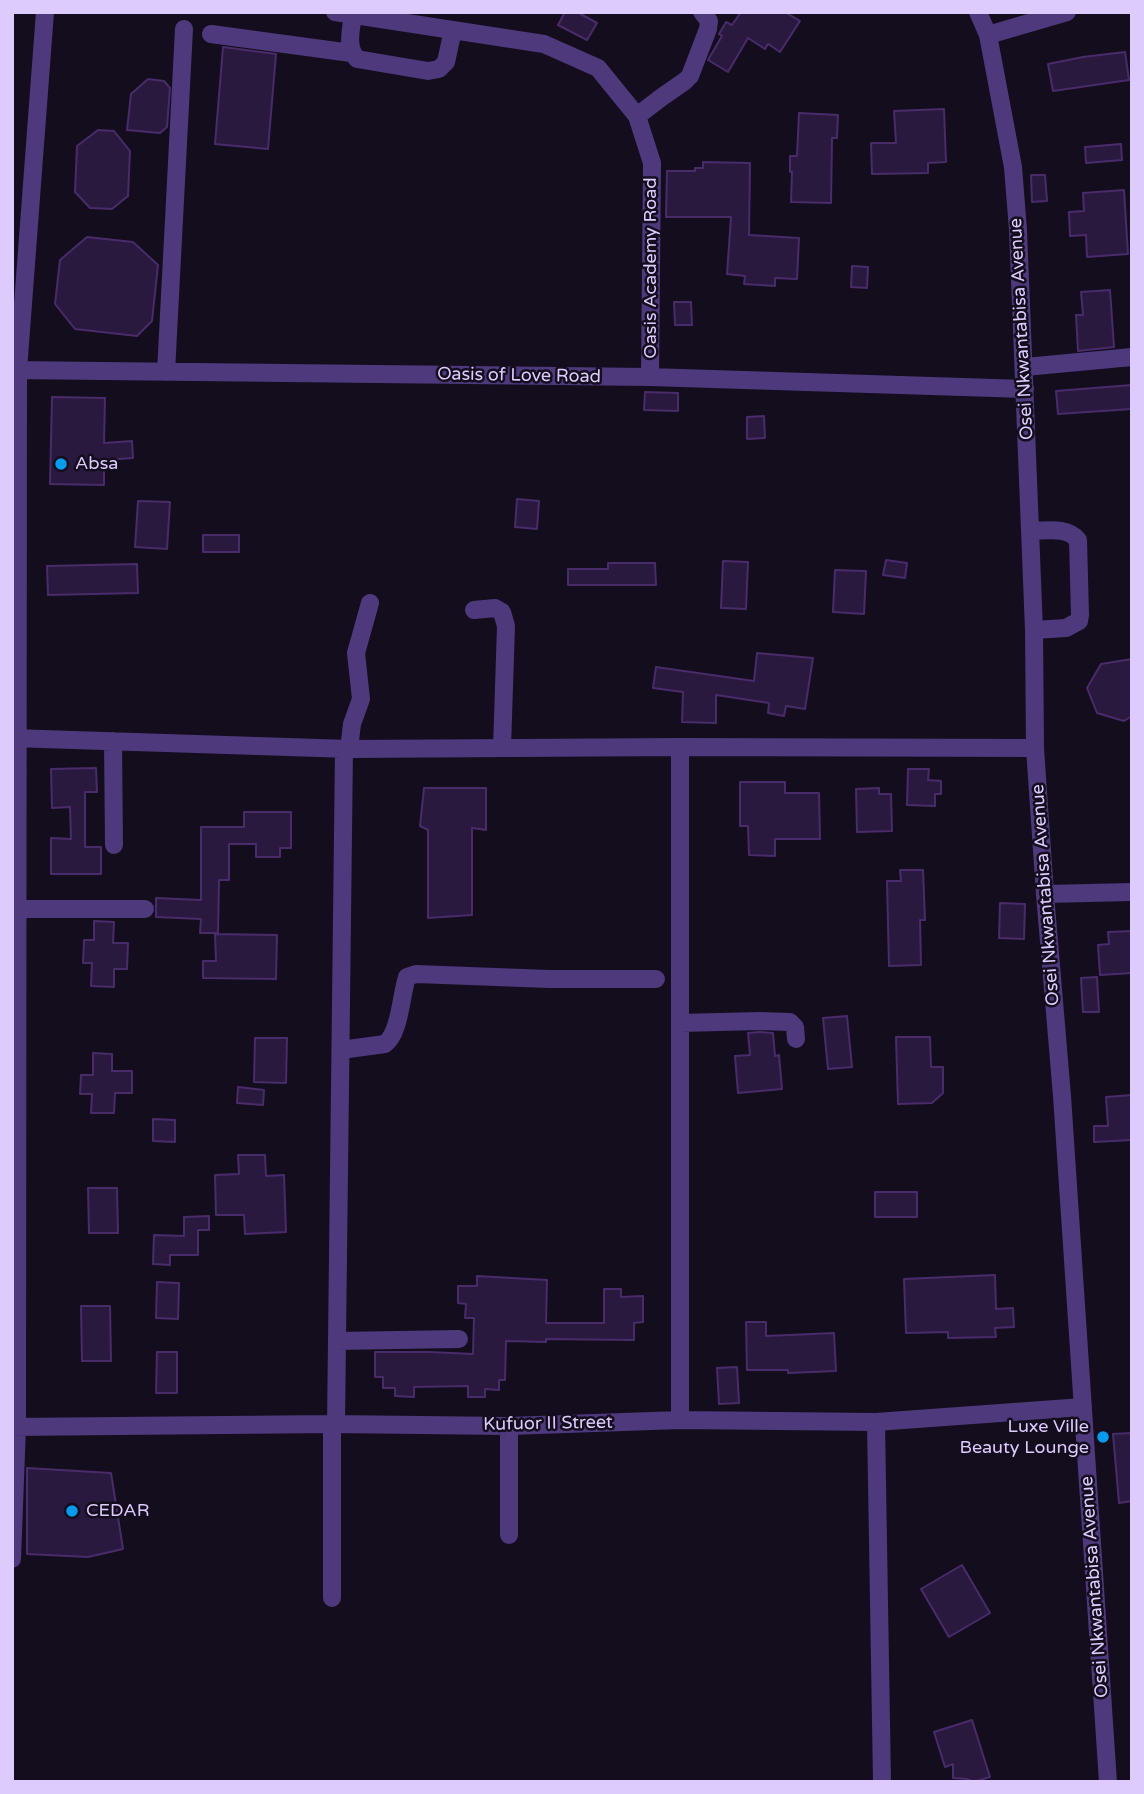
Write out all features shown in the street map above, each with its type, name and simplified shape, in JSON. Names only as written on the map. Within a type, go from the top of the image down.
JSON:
[{"type":"street","points":[[12,1559],[15,1427],[15,370],[19,256],[45,12]]},
{"type":"street","name":"Oasis Academy Road","points":[[335,12],[544,44],[598,68],[637,116],[652,163],[650,377]]},
{"type":"street","points":[[637,116],[690,76],[708,29],[709,21],[702,12]]},
{"type":"street","name":"Osei Nkwantabisa Avenue","points":[[978,12],[988,36],[1013,167],[1018,230],[1034,630],[1035,748],[1062,1096],[1108,1782]]},
{"type":"street","points":[[988,36],[1067,12]]},
{"type":"street","points":[[351,53],[353,15]]},
{"type":"street","points":[[166,372],[184,29]]},
{"type":"street","points":[[211,34],[351,53],[357,59],[428,71],[439,69],[446,62],[453,30]]},
{"type":"street","points":[[1025,367],[1132,357]]},
{"type":"street","name":"Oasis of Love Road","points":[[15,370],[650,377],[1025,389]]},
{"type":"street","points":[[1030,531],[1073,533],[1078,552],[1079,621],[1066,628],[1034,630]]},
{"type":"street","points":[[332,1598],[346,749],[361,699],[356,653],[370,603]]},
{"type":"street","points":[[474,610],[495,608],[502,612],[506,626],[502,748]]},
{"type":"street","points":[[15,738],[346,749],[1035,748]]},
{"type":"street","points":[[113,741],[114,845]]},
{"type":"street","points":[[680,747],[680,1420]]},
{"type":"street","points":[[1045,894],[1132,892]]},
{"type":"street","points":[[15,909],[145,909]]},
{"type":"street","points":[[341,1049],[385,1044],[390,1040],[395,1031],[407,977],[416,974],[549,979],[656,979]]},
{"type":"street","points":[[680,1023],[790,1023],[795,1027],[796,1040]]},
{"type":"street","points":[[337,1341],[459,1339]]},
{"type":"street","name":"Kufuor II Street","points":[[15,1427],[334,1424],[509,1426],[680,1420],[876,1422],[1083,1407]]},
{"type":"street","points":[[876,1422],[882,1782]]},
{"type":"street","points":[[509,1426],[509,1535]]},
{"type":"building","points":[[565,12],[577,12],[597,23],[587,40],[558,25]]},
{"type":"building","points":[[741,12],[785,12],[800,21],[780,52],[768,44],[765,49],[748,38],[728,72],[708,60],[722,36],[719,34],[726,22],[732,25]]},
{"type":"building","points":[[223,47],[276,54],[268,149],[215,144]]},
{"type":"building","points":[[1125,52],[1129,80],[1053,91],[1048,64]]},
{"type":"building","points":[[148,79],[164,81],[170,88],[167,127],[160,133],[127,130],[131,94]]},
{"type":"building","points":[[944,109],[946,162],[928,163],[928,173],[872,174],[871,143],[896,143],[894,111]]},
{"type":"building","points":[[799,113],[838,115],[837,138],[832,138],[831,203],[791,202],[790,156],[797,156]]},
{"type":"building","points":[[98,130],[114,131],[130,151],[128,196],[112,209],[90,208],[75,192],[77,146]]},
{"type":"building","points":[[1121,144],[1122,160],[1086,163],[1085,147]]},
{"type":"building","points":[[703,162],[750,163],[749,235],[799,238],[797,279],[775,278],[775,286],[744,284],[745,276],[727,274],[731,217],[666,217],[667,171],[695,171],[695,168],[703,168]]},
{"type":"building","points":[[1031,175],[1045,175],[1047,201],[1032,202]]},
{"type":"building","points":[[1124,190],[1128,254],[1087,257],[1086,235],[1070,236],[1069,212],[1084,211],[1083,193]]},
{"type":"building","points":[[87,237],[133,242],[158,265],[152,321],[137,336],[75,329],[55,304],[60,260]]},
{"type":"building","points":[[852,266],[868,267],[867,288],[851,287]]},
{"type":"building","points":[[1110,290],[1114,347],[1078,351],[1076,315],[1083,315],[1081,292]]},
{"type":"building","points":[[674,302],[691,302],[692,325],[675,325]]},
{"type":"building","points":[[1132,385],[1132,409],[1058,414],[1056,391]]},
{"type":"building","points":[[645,392],[678,393],[678,411],[644,410]]},
{"type":"building","points":[[52,397],[105,398],[104,443],[132,441],[133,458],[104,460],[104,485],[50,484]]},
{"type":"building","points":[[764,416],[765,438],[747,439],[747,417]]},
{"type":"building","points":[[517,499],[539,501],[537,529],[515,527]]},
{"type":"building","points":[[138,501],[170,502],[167,549],[135,547]]},
{"type":"building","points":[[203,535],[239,535],[239,552],[203,552]]},
{"type":"building","points":[[886,560],[907,563],[905,578],[883,575]]},
{"type":"building","points":[[723,561],[748,562],[746,609],[721,608]]},
{"type":"building","points":[[608,563],[655,563],[656,585],[568,585],[568,569],[608,569]]},
{"type":"building","points":[[137,564],[138,593],[48,595],[47,566]]},
{"type":"building","points":[[835,570],[866,571],[864,614],[833,612]]},
{"type":"building","points":[[757,653],[813,658],[805,709],[786,706],[784,716],[768,713],[769,703],[716,695],[716,723],[682,722],[683,692],[653,688],[656,667],[754,681]]},
{"type":"building","points":[[1132,659],[1132,716],[1124,721],[1097,713],[1087,688],[1101,664]]},
{"type":"building","points":[[96,768],[97,792],[85,792],[85,847],[101,847],[101,874],[51,874],[51,838],[71,839],[70,807],[52,808],[51,769]]},
{"type":"building","points":[[908,769],[929,769],[928,780],[941,781],[941,794],[935,794],[935,806],[907,805]]},
{"type":"building","points":[[740,782],[785,782],[785,793],[819,793],[820,839],[775,839],[775,856],[749,855],[748,826],[740,826]]},
{"type":"building","points":[[424,788],[486,788],[486,830],[472,828],[472,915],[428,918],[428,830],[420,826]]},
{"type":"building","points":[[879,788],[879,794],[891,794],[892,831],[857,832],[856,789]]},
{"type":"building","points":[[244,812],[291,812],[291,848],[280,848],[280,857],[256,857],[256,844],[229,844],[229,880],[219,880],[218,933],[200,933],[201,919],[156,917],[156,898],[201,900],[201,827],[244,827]]},
{"type":"building","points":[[900,870],[923,870],[925,920],[920,920],[921,965],[889,966],[887,881],[901,881]]},
{"type":"building","points":[[1000,903],[1025,904],[1024,939],[999,938]]},
{"type":"building","points":[[94,921],[114,922],[113,943],[128,943],[127,969],[114,969],[114,987],[91,986],[92,963],[83,963],[84,940],[94,940]]},
{"type":"building","points":[[1132,931],[1132,973],[1100,975],[1098,945],[1109,944],[1108,932]]},
{"type":"building","points":[[215,934],[277,935],[276,979],[203,978],[203,961],[216,961]]},
{"type":"building","points":[[1097,977],[1099,1012],[1083,1012],[1081,978]]},
{"type":"building","points":[[847,1016],[852,1067],[828,1069],[823,1018]]},
{"type":"building","points":[[748,1033],[773,1033],[775,1056],[779,1055],[782,1089],[738,1093],[735,1056],[750,1055]]},
{"type":"building","points":[[896,1037],[930,1037],[931,1067],[943,1067],[943,1093],[932,1103],[898,1104]]},
{"type":"building","points":[[255,1038],[287,1038],[286,1083],[254,1082]]},
{"type":"building","points":[[93,1053],[112,1054],[112,1071],[132,1071],[132,1093],[115,1093],[114,1113],[91,1113],[92,1094],[80,1094],[81,1075],[93,1075]]},
{"type":"building","points":[[238,1087],[264,1090],[263,1105],[237,1103]]},
{"type":"building","points":[[1132,1095],[1132,1140],[1094,1142],[1094,1126],[1108,1126],[1106,1097]]},
{"type":"building","points":[[153,1119],[175,1120],[175,1142],[153,1141]]},
{"type":"building","points":[[238,1155],[265,1155],[266,1176],[284,1175],[286,1232],[245,1234],[244,1215],[216,1215],[215,1175],[239,1174]]},
{"type":"building","points":[[88,1188],[117,1188],[118,1233],[89,1233]]},
{"type":"building","points":[[875,1192],[917,1192],[917,1217],[875,1217]]},
{"type":"building","points":[[209,1216],[209,1230],[198,1230],[198,1255],[170,1255],[170,1265],[153,1264],[154,1235],[184,1236],[184,1217]]},
{"type":"building","points":[[995,1275],[996,1309],[1013,1308],[1014,1327],[995,1328],[996,1337],[948,1338],[948,1332],[906,1333],[904,1279]]},
{"type":"building","points":[[477,1276],[547,1280],[546,1323],[604,1323],[604,1289],[621,1289],[621,1297],[643,1296],[643,1322],[634,1323],[634,1340],[506,1341],[505,1380],[499,1380],[499,1390],[485,1389],[485,1397],[468,1397],[468,1386],[414,1387],[414,1397],[395,1396],[395,1388],[383,1388],[383,1377],[375,1377],[375,1352],[473,1354],[474,1318],[465,1318],[466,1304],[458,1303],[458,1286],[477,1286]]},
{"type":"building","points":[[157,1282],[179,1283],[178,1319],[156,1318]]},
{"type":"building","points":[[81,1306],[110,1306],[111,1361],[82,1361]]},
{"type":"building","points":[[746,1322],[766,1322],[766,1336],[834,1333],[836,1371],[788,1373],[788,1370],[747,1370]]},
{"type":"building","points":[[157,1352],[177,1352],[177,1393],[156,1393]]},
{"type":"building","points":[[737,1367],[739,1403],[719,1404],[717,1368]]},
{"type":"building","points":[[1132,1433],[1132,1501],[1119,1503],[1113,1434]]},
{"type":"building","name":"CEDAR","points":[[27,1468],[111,1473],[123,1549],[88,1557],[27,1554]]},
{"type":"building","points":[[962,1565],[990,1613],[949,1637],[921,1589]]},
{"type":"building","points":[[972,1720],[990,1777],[973,1782],[953,1778],[953,1764],[945,1767],[934,1732]]},
{"type":"place","name":"Absa","points":[[61,464]]},
{"type":"place","name":"Luxe Ville Beauty Lounge","points":[[1103,1437]]},
{"type":"place","name":"CEDAR","points":[[72,1511]]}]
